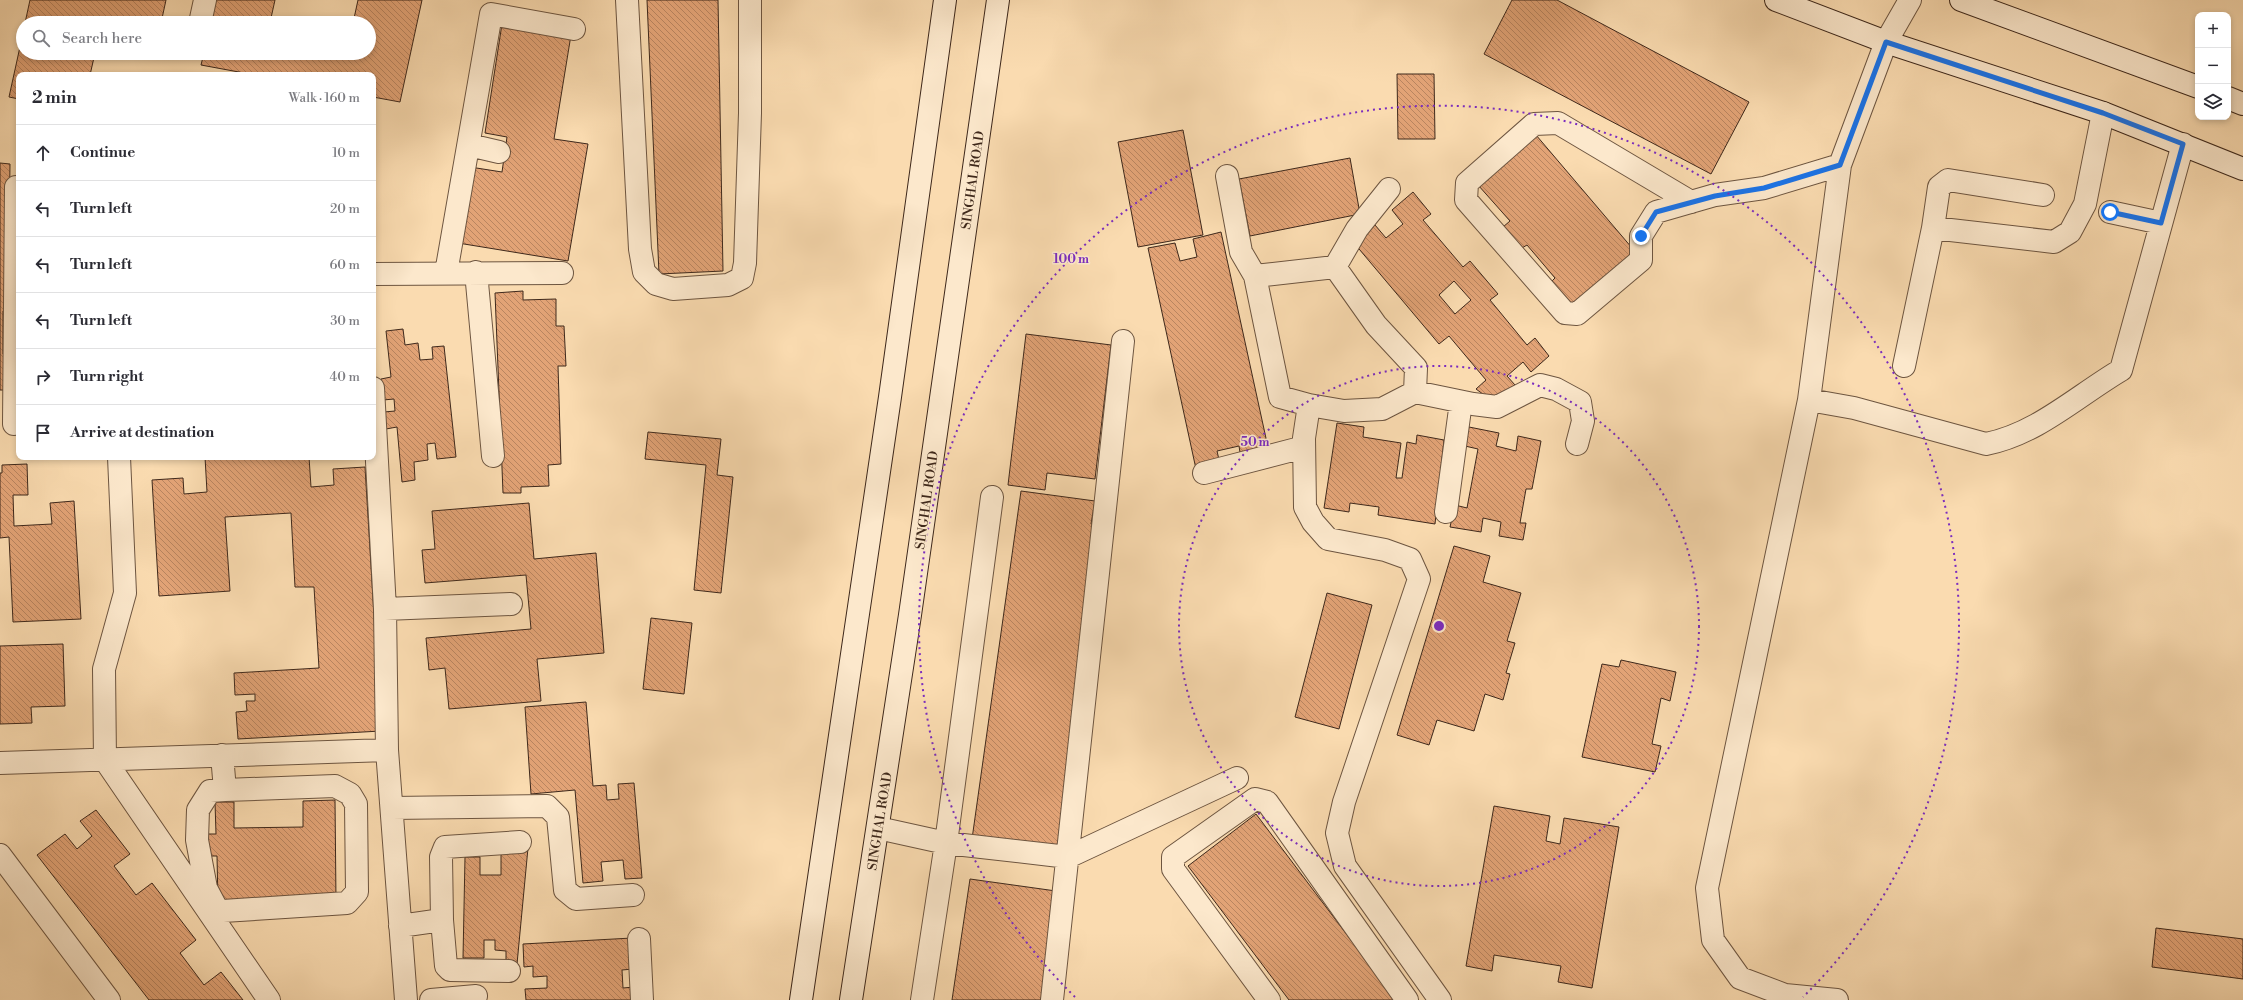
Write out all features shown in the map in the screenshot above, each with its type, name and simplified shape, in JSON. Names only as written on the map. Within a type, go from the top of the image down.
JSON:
[{"type":"street","points":[[202,16],[205,0]]},
{"type":"street","points":[[628,0],[640,249],[644,272],[656,284],[673,289],[728,285],[742,278],[745,263],[750,121],[750,0]]},
{"type":"street","points":[[800,1000],[888,405],[945,0]]},
{"type":"street","name":"SINGHAL ROAD","points":[[851,1000],[878,828],[998,0]]},
{"type":"street","points":[[1776,0],[1807,6],[1886,42],[2103,113],[2243,169]]},
{"type":"street","points":[[1837,1000],[1785,995],[1740,978],[1713,940],[1708,888],[1809,400],[1840,165],[1886,42],[1910,0]]},
{"type":"street","points":[[1961,0],[2195,86]]},
{"type":"street","points":[[446,273],[492,7],[574,29]]},
{"type":"street","points":[[2231,99],[2243,104]]},
{"type":"street","points":[[1933,228],[2054,242],[2070,232],[2085,204],[2103,113]]},
{"type":"street","points":[[1691,202],[1558,123],[1534,124],[1467,183],[1466,200],[1565,313],[1577,314],[1641,260],[1641,236],[1656,212],[1715,196],[1764,188],[1840,165]]},
{"type":"street","points":[[469,144],[499,152]]},
{"type":"street","points":[[1809,400],[1854,408],[1986,444],[2002,441],[2034,427],[2121,370],[2183,144]]},
{"type":"street","points":[[1227,176],[1241,252],[1255,276],[1280,397],[1309,405],[1344,410],[1382,409],[1416,392],[1461,402],[1497,407],[1540,385],[1556,388],[1580,402],[1583,421],[1577,444]]},
{"type":"street","points":[[1904,366],[1933,228],[1940,187],[1948,180],[2043,195]]},
{"type":"street","points":[[11,424],[16,187]]},
{"type":"street","points":[[1335,267],[1357,229],[1389,189]]},
{"type":"street","points":[[2110,212],[2161,223]]},
{"type":"street","points":[[1255,276],[1335,267]]},
{"type":"street","points":[[1335,267],[1376,325],[1416,368],[1416,392]]},
{"type":"street","points":[[476,272],[493,456]]},
{"type":"street","points":[[376,274],[476,272],[562,273]]},
{"type":"street","points":[[1052,1000],[1123,341]]},
{"type":"street","points":[[1446,512],[1461,402]]},
{"type":"street","points":[[1309,405],[1304,447],[1305,507],[1313,522],[1328,539],[1385,550],[1410,559],[1419,580],[1344,802],[1337,833],[1345,866],[1440,1000]]},
{"type":"street","points":[[376,443],[385,608],[387,750],[406,1000]]},
{"type":"street","points":[[1204,473],[1304,447]]},
{"type":"street","points":[[119,460],[125,593],[104,669],[105,760],[269,1000]]},
{"type":"street","points":[[922,1000],[946,843],[992,497]]},
{"type":"street","points":[[385,608],[511,604]]},
{"type":"street","points":[[0,763],[387,750]]},
{"type":"street","points":[[222,755],[225,790]]},
{"type":"street","points":[[878,828],[946,843],[1068,857],[1237,778]]},
{"type":"street","points":[[335,786],[350,794],[356,804],[357,892],[347,903],[223,911],[216,908],[206,888],[196,840],[198,810],[210,791],[225,790],[335,786]]},
{"type":"street","points":[[1269,1000],[1173,869],[1173,857],[1255,799],[1267,802],[1407,1000]]},
{"type":"street","points":[[392,808],[547,806],[558,817],[565,890],[576,899],[633,895]]},
{"type":"street","points":[[509,971],[450,970],[446,966],[442,920],[441,857],[445,847],[520,842]]},
{"type":"street","points":[[0,855],[110,1000]]},
{"type":"street","points":[[400,926],[442,920]]},
{"type":"street","points":[[639,939],[642,1000]]},
{"type":"street","points":[[431,1000],[476,996]]},
{"type":"building","points":[[30,0],[166,0],[163,16],[27,16]]},
{"type":"building","points":[[215,0],[275,0],[271,16],[212,16]]},
{"type":"building","points":[[358,0],[422,0],[400,102],[376,98],[376,72],[239,72],[201,65],[202,60],[376,60],[376,16],[355,16]]},
{"type":"building","points":[[647,0],[718,0],[723,271],[659,274]]},
{"type":"building","points":[[1512,0],[1557,0],[1749,102],[1711,174],[1484,54]]},
{"type":"building","points":[[502,24],[571,35],[554,139],[588,144],[568,261],[458,243],[470,167],[502,172],[507,137],[485,133]]},
{"type":"building","points":[[17,60],[93,60],[91,72],[16,72],[16,98],[9,97]]},
{"type":"building","points":[[1397,74],[1434,74],[1435,139],[1398,139]]},
{"type":"building","points":[[1183,130],[1203,235],[1138,247],[1118,142]]},
{"type":"building","points":[[1536,135],[1638,255],[1574,310],[1551,282],[1555,278],[1527,245],[1522,248],[1503,227],[1510,221],[1478,185]]},
{"type":"building","points":[[1350,158],[1360,214],[1250,236],[1239,179]]},
{"type":"building","points":[[0,163],[10,164],[8,312],[3,311],[3,354],[8,353],[8,390],[0,390]]},
{"type":"building","points":[[1413,192],[1431,214],[1423,220],[1463,267],[1470,261],[1498,294],[1490,300],[1527,345],[1535,338],[1549,356],[1531,372],[1523,362],[1507,376],[1515,385],[1491,400],[1476,389],[1486,380],[1449,336],[1439,344],[1354,243],[1375,225],[1386,238],[1403,224],[1392,210]],"holes":[[[1454,281],[1471,300],[1455,314],[1439,295]]]},
{"type":"building","points":[[1221,232],[1269,452],[1241,459],[1239,446],[1217,451],[1220,464],[1196,469],[1148,248],[1175,243],[1180,261],[1197,257],[1193,239]]},
{"type":"building","points":[[523,291],[523,300],[556,299],[556,326],[564,326],[566,366],[558,366],[561,464],[548,465],[549,486],[521,487],[521,493],[503,493],[495,293]]},
{"type":"building","points":[[403,329],[405,345],[418,343],[420,360],[433,359],[432,347],[444,346],[456,457],[437,459],[435,443],[427,444],[428,460],[414,462],[415,480],[402,482],[397,427],[386,429],[384,412],[395,411],[394,399],[383,400],[381,379],[391,377],[386,331]]},
{"type":"building","points":[[1026,334],[1111,345],[1095,479],[1047,473],[1045,490],[1008,485]]},
{"type":"building","points":[[1337,423],[1364,427],[1363,437],[1401,443],[1396,478],[1402,478],[1407,442],[1416,444],[1417,435],[1444,440],[1435,524],[1378,515],[1379,507],[1350,503],[1349,512],[1324,508]]},
{"type":"building","points":[[1469,427],[1499,433],[1496,446],[1516,451],[1518,436],[1541,441],[1532,489],[1526,489],[1520,523],[1526,523],[1523,540],[1499,536],[1501,522],[1483,518],[1481,532],[1450,527],[1455,505],[1467,508],[1478,449],[1465,446]]},
{"type":"building","points":[[648,432],[721,439],[717,475],[733,477],[721,593],[694,590],[706,465],[645,459]]},
{"type":"building","points":[[205,460],[309,460],[311,487],[334,485],[333,469],[365,467],[381,731],[238,739],[236,712],[247,711],[246,701],[255,701],[255,694],[235,695],[234,673],[319,668],[314,587],[295,587],[291,513],[225,517],[230,591],[159,596],[152,480],[183,478],[184,494],[207,492]]},
{"type":"building","points":[[27,464],[28,495],[13,495],[14,526],[52,524],[50,503],[74,501],[81,619],[13,622],[9,537],[0,538],[0,473],[2,473],[2,465]]},
{"type":"building","points":[[1021,491],[1095,501],[1091,524],[1103,525],[1057,851],[972,839]]},
{"type":"building","points":[[529,503],[534,559],[596,553],[604,653],[537,659],[541,701],[449,709],[445,668],[429,670],[426,638],[531,629],[526,575],[425,583],[422,550],[435,549],[432,511]]},
{"type":"building","points":[[1454,546],[1490,556],[1483,582],[1521,593],[1507,641],[1515,643],[1506,673],[1510,674],[1503,700],[1485,694],[1474,731],[1437,720],[1429,745],[1397,735]]},
{"type":"building","points":[[1327,593],[1372,605],[1339,729],[1295,717]]},
{"type":"building","points":[[651,618],[692,623],[684,694],[643,689]]},
{"type":"building","points":[[63,644],[65,706],[31,707],[32,723],[0,724],[0,646]]},
{"type":"building","points":[[1621,660],[1676,672],[1670,701],[1661,698],[1652,744],[1661,746],[1655,772],[1582,757],[1602,664],[1619,667]]},
{"type":"building","points":[[586,702],[593,786],[606,785],[607,800],[619,799],[618,784],[634,783],[642,878],[625,879],[623,860],[601,862],[603,881],[583,883],[575,790],[531,794],[525,707]]},
{"type":"building","points":[[335,800],[336,901],[218,904],[217,856],[205,856],[204,834],[216,834],[215,802],[234,802],[234,828],[303,827],[303,801]]},
{"type":"building","points":[[1494,806],[1550,816],[1546,841],[1560,844],[1564,818],[1619,827],[1592,988],[1558,982],[1561,966],[1494,955],[1492,971],[1466,966]]},
{"type":"building","points":[[96,810],[130,854],[114,866],[136,895],[152,883],[196,940],[180,953],[204,985],[221,972],[243,1000],[149,1000],[37,855],[65,834],[77,849],[92,836],[80,821]]},
{"type":"building","points":[[1256,814],[1396,1000],[1289,1000],[1188,866]]},
{"type":"building","points":[[501,848],[528,848],[517,964],[506,967],[506,951],[495,950],[495,940],[484,940],[484,958],[463,958],[465,857],[480,857],[480,875],[501,875]]},
{"type":"building","points":[[970,879],[1056,891],[1041,1000],[952,1000]]},
{"type":"building","points":[[2156,928],[2243,939],[2243,979],[2152,967]]},
{"type":"building","points":[[632,938],[633,969],[622,970],[623,988],[634,987],[635,1000],[526,1000],[525,989],[547,988],[547,976],[533,977],[533,966],[524,967],[523,944]]},
{"type":"route","points":[[1641,236],[1656,212],[1715,196],[1764,188],[1840,165],[1886,42],[2103,113],[2183,144],[2161,223],[2110,212]]}]
